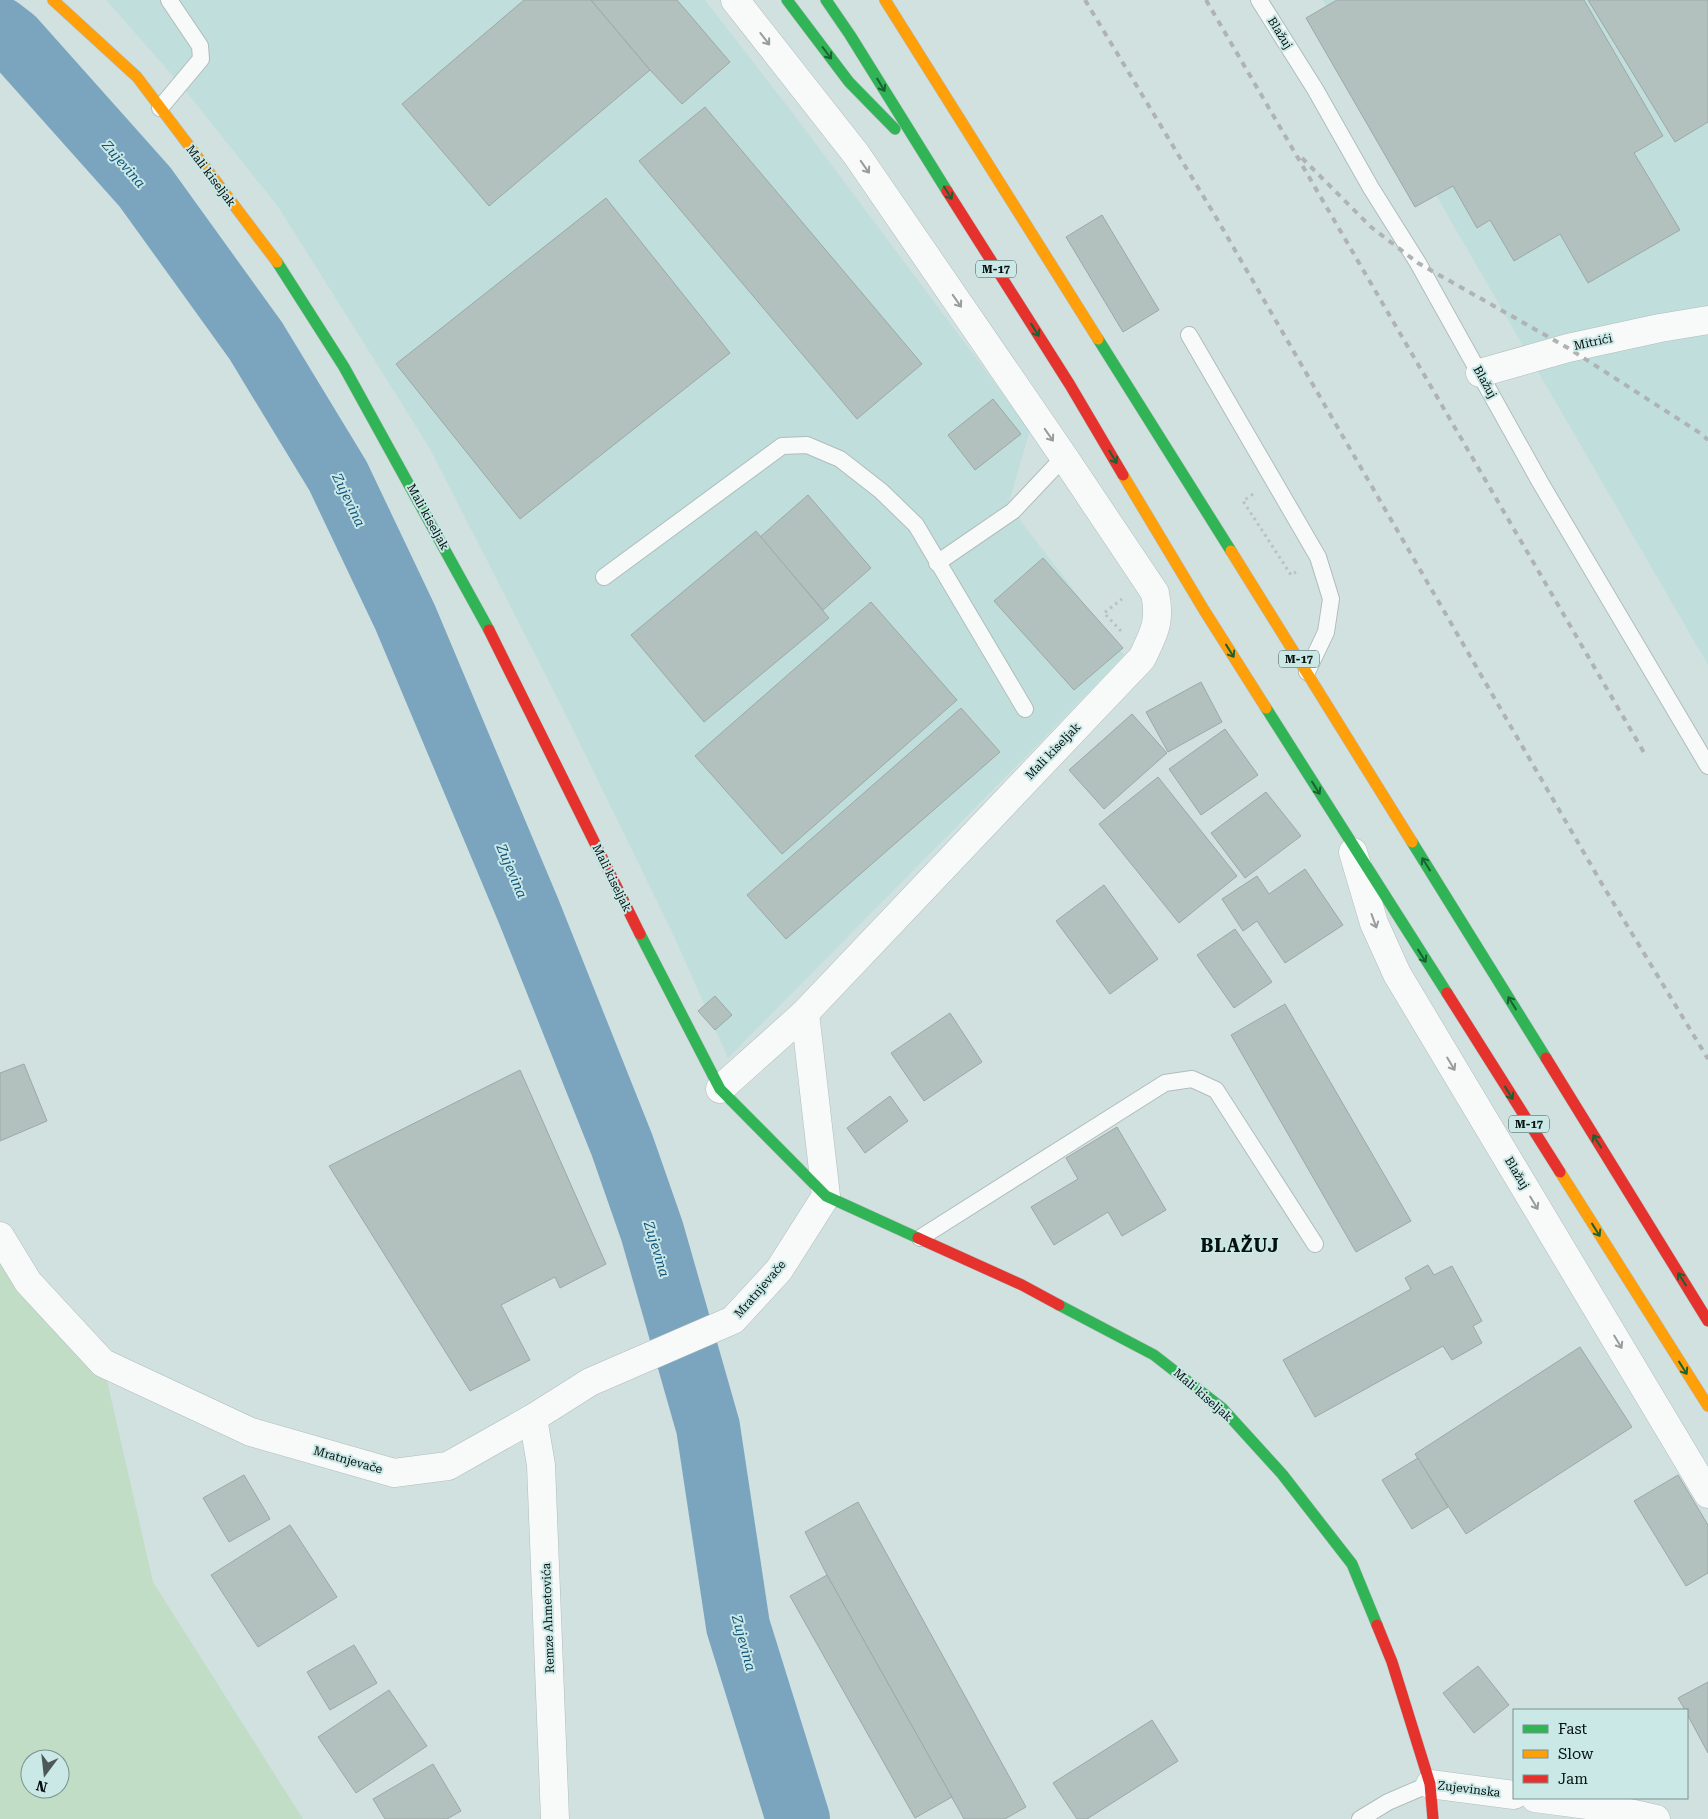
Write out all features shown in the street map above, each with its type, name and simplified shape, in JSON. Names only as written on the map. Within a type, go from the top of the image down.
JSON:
[{"type":"main road","name":"Mali kiseljak","points":[[53,0],[137,77],[278,264],[344,367],[482,615],[665,984],[720,1089],[826,1196],[1022,1285],[1154,1355],[1222,1408],[1282,1474],[1352,1564],[1392,1662],[1430,1784]]},
{"type":"main road","points":[[787,0],[849,82],[884,119],[922,152]]},
{"type":"main road","name":"M-17","points":[[826,0],[850,35],[1070,385],[1204,610],[1708,1406]]},
{"type":"main road","name":"M-17","points":[[885,0],[1307,672],[1708,1321]]},
{"type":"main road","name":"Zujevinska","points":[[1430,1784],[1433,1819]]},
{"type":"street","name":"Mali kiseljak","points":[[720,1089],[805,1013],[1142,658],[1152,638],[1157,622],[1158,609],[1155,593],[856,154],[735,0]]},
{"type":"street","name":"Mitrići","points":[[1480,373],[1568,348],[1660,328],[1708,320]]},
{"type":"street","name":"Blažuj","points":[[1350,841],[1374,923],[1397,974],[1708,1494]]},
{"type":"street","points":[[805,1013],[826,1196]]},
{"type":"street","name":"Mratnjevače","points":[[0,1236],[28,1282],[103,1363],[251,1432],[394,1473],[448,1466],[533,1418],[590,1382],[732,1320],[780,1270],[826,1196]]},
{"type":"street","name":"Remze Ahmetovića","points":[[533,1418],[541,1465],[555,1819]]},
{"type":"street","name":"Zujevinska","points":[[1430,1784],[1513,1795]]},
{"type":"street","points":[[1542,1799],[1602,1807],[1656,1819]]},
{"type":"lane","points":[[160,108],[201,59],[200,46],[169,0]]},
{"type":"lane","name":"Blažuj","points":[[1259,0],[1315,89],[1418,263],[1540,482],[1708,766]]},
{"type":"lane","points":[[1189,335],[1318,557],[1331,599],[1326,632],[1307,672]]},
{"type":"lane","points":[[604,577],[782,446],[807,445],[840,459],[881,491],[916,526],[1024,709]]},
{"type":"lane","points":[[937,563],[1013,511],[1064,457]]},
{"type":"lane","points":[[920,1238],[1165,1083],[1192,1080],[1216,1090],[1315,1244]]},
{"type":"lane","points":[[1360,1819],[1388,1802],[1430,1784]]},
{"type":"path","points":[[1242,501],[1291,575]]},
{"type":"path","points":[[1123,633],[1104,613],[1128,594]]},
{"type":"shaded area","points":[[106,0],[705,0],[795,116],[1030,430],[1008,505],[1124,655],[728,1058],[674,936],[565,713],[429,447],[279,208],[181,85]]},
{"type":"shaded area","points":[[1323,0],[1708,0],[1708,665]]},
{"type":"green space","points":[[0,1238],[103,1363],[153,1582],[303,1819],[0,1819]]},
{"type":"building","points":[[524,0],[591,0],[650,70],[489,206],[402,104]]},
{"type":"building","points":[[591,0],[677,0],[730,62],[682,104],[650,70]]},
{"type":"building","points":[[1337,0],[1584,0],[1663,136],[1634,153],[1680,230],[1588,283],[1560,234],[1514,261],[1490,220],[1477,228],[1453,186],[1415,207],[1306,18]]},
{"type":"building","points":[[1588,0],[1708,0],[1708,122],[1675,142]]},
{"type":"building","points":[[705,107],[922,364],[857,419],[639,161]]},
{"type":"building","points":[[606,198],[730,353],[520,519],[396,364]]},
{"type":"building","points":[[1102,215],[1159,310],[1123,332],[1066,237]]},
{"type":"building","points":[[993,399],[1021,434],[975,470],[948,435]]},
{"type":"building","points":[[808,495],[871,568],[823,610],[760,537]]},
{"type":"building","points":[[756,531],[829,618],[704,722],[631,635]]},
{"type":"building","points":[[1043,558],[1123,648],[1074,690],[994,601]]},
{"type":"building","points":[[871,602],[957,700],[782,854],[695,756]]},
{"type":"building","points":[[1201,682],[1222,722],[1168,752],[1146,712]]},
{"type":"building","points":[[961,708],[1000,752],[786,939],[747,895]]},
{"type":"building","points":[[1132,714],[1167,753],[1104,809],[1069,770]]},
{"type":"building","points":[[1225,729],[1258,775],[1201,815],[1169,769]]},
{"type":"building","points":[[1158,777],[1237,876],[1179,923],[1099,824]]},
{"type":"building","points":[[1266,792],[1301,836],[1245,878],[1211,833]]},
{"type":"building","points":[[1305,869],[1343,925],[1285,963],[1257,921],[1243,931],[1222,899],[1257,876],[1269,894]]},
{"type":"building","points":[[1104,885],[1158,959],[1110,994],[1056,921]]},
{"type":"building","points":[[1235,929],[1272,982],[1234,1008],[1197,955]]},
{"type":"building","points":[[715,996],[732,1015],[715,1030],[698,1011]]},
{"type":"building","points":[[1285,1004],[1411,1221],[1356,1252],[1231,1035]]},
{"type":"building","points":[[950,1013],[982,1062],[924,1101],[891,1053]]},
{"type":"building","points":[[24,1064],[47,1121],[0,1141],[0,1073]]},
{"type":"building","points":[[520,1070],[606,1264],[560,1288],[555,1277],[501,1305],[530,1360],[470,1391],[329,1166]]},
{"type":"building","points":[[890,1096],[908,1121],[865,1153],[847,1128]]},
{"type":"building","points":[[1117,1127],[1166,1210],[1122,1236],[1108,1212],[1054,1245],[1031,1207],[1078,1179],[1066,1158]]},
{"type":"building","points":[[1428,1265],[1434,1275],[1452,1266],[1482,1321],[1473,1326],[1482,1343],[1452,1360],[1443,1346],[1315,1417],[1283,1360],[1411,1289],[1405,1278]]},
{"type":"building","points":[[1580,1347],[1632,1427],[1466,1534],[1415,1454]]},
{"type":"building","points":[[1418,1458],[1448,1507],[1412,1529],[1382,1480]]},
{"type":"building","points":[[244,1475],[270,1519],[229,1542],[203,1498]]},
{"type":"building","points":[[1678,1475],[1708,1525],[1708,1573],[1686,1586],[1634,1501]]},
{"type":"building","points":[[858,1502],[1026,1807],[1005,1819],[964,1819],[827,1575],[805,1532]]},
{"type":"building","points":[[290,1525],[337,1597],[258,1647],[211,1575]]},
{"type":"building","points":[[827,1575],[952,1797],[915,1818],[790,1596]]},
{"type":"building","points":[[354,1645],[377,1683],[330,1710],[307,1672]]},
{"type":"building","points":[[1478,1666],[1509,1705],[1474,1733],[1443,1693]]},
{"type":"building","points":[[1708,1682],[1708,1753],[1688,1716],[1688,1709],[1684,1709],[1678,1698]]},
{"type":"building","points":[[389,1690],[427,1746],[356,1793],[318,1737]]},
{"type":"building","points":[[1152,1720],[1178,1761],[1087,1819],[1077,1819],[1053,1783]]},
{"type":"building","points":[[433,1764],[461,1811],[447,1819],[385,1819],[373,1799]]},
{"type":"waterway","name":"Zujevina","points":[[0,29],[13,39],[145,187],[256,341],[338,476],[405,617],[529,912],[622,1145],[652,1231],[708,1427],[738,1626],[798,1819]]},
{"type":"railway","points":[[1085,0],[1217,219],[1602,884],[1708,1059]]},
{"type":"railway","points":[[1206,0],[1646,756]]},
{"type":"railway","points":[[1302,158],[1371,227],[1418,263],[1568,348],[1708,440]]},
{"type":"traffic: fast","points":[[787,0],[849,82],[895,129]]},
{"type":"traffic: fast","points":[[826,0],[850,35],[947,191]]},
{"type":"traffic: fast","points":[[277,262],[344,367],[489,630]]},
{"type":"traffic: fast","points":[[1098,339],[1231,551]]},
{"type":"traffic: fast","points":[[1266,708],[1447,993]]},
{"type":"traffic: fast","points":[[1412,842],[1546,1058]]},
{"type":"traffic: fast","points":[[640,934],[720,1089],[826,1196],[918,1238]]},
{"type":"traffic: fast","points":[[1059,1305],[1154,1355],[1222,1408],[1282,1474],[1352,1564],[1377,1625]]},
{"type":"traffic: slow","points":[[53,0],[137,77],[277,262]]},
{"type":"traffic: slow","points":[[885,0],[1098,339]]},
{"type":"traffic: slow","points":[[1123,475],[1204,610],[1266,708]]},
{"type":"traffic: slow","points":[[1231,551],[1412,842]]},
{"type":"traffic: slow","points":[[1560,1172],[1708,1406]]},
{"type":"traffic: jam","points":[[947,191],[1070,385],[1123,475]]},
{"type":"traffic: jam","points":[[489,630],[640,934]]},
{"type":"traffic: jam","points":[[1447,993],[1560,1172]]},
{"type":"traffic: jam","points":[[1546,1058],[1708,1321]]},
{"type":"traffic: jam","points":[[918,1238],[1022,1285],[1059,1305]]},
{"type":"traffic: jam","points":[[1377,1625],[1392,1662],[1430,1784],[1433,1819]]},
{"type":"district","name":"BLAŽUJ","points":[[1240,1245]]}]
